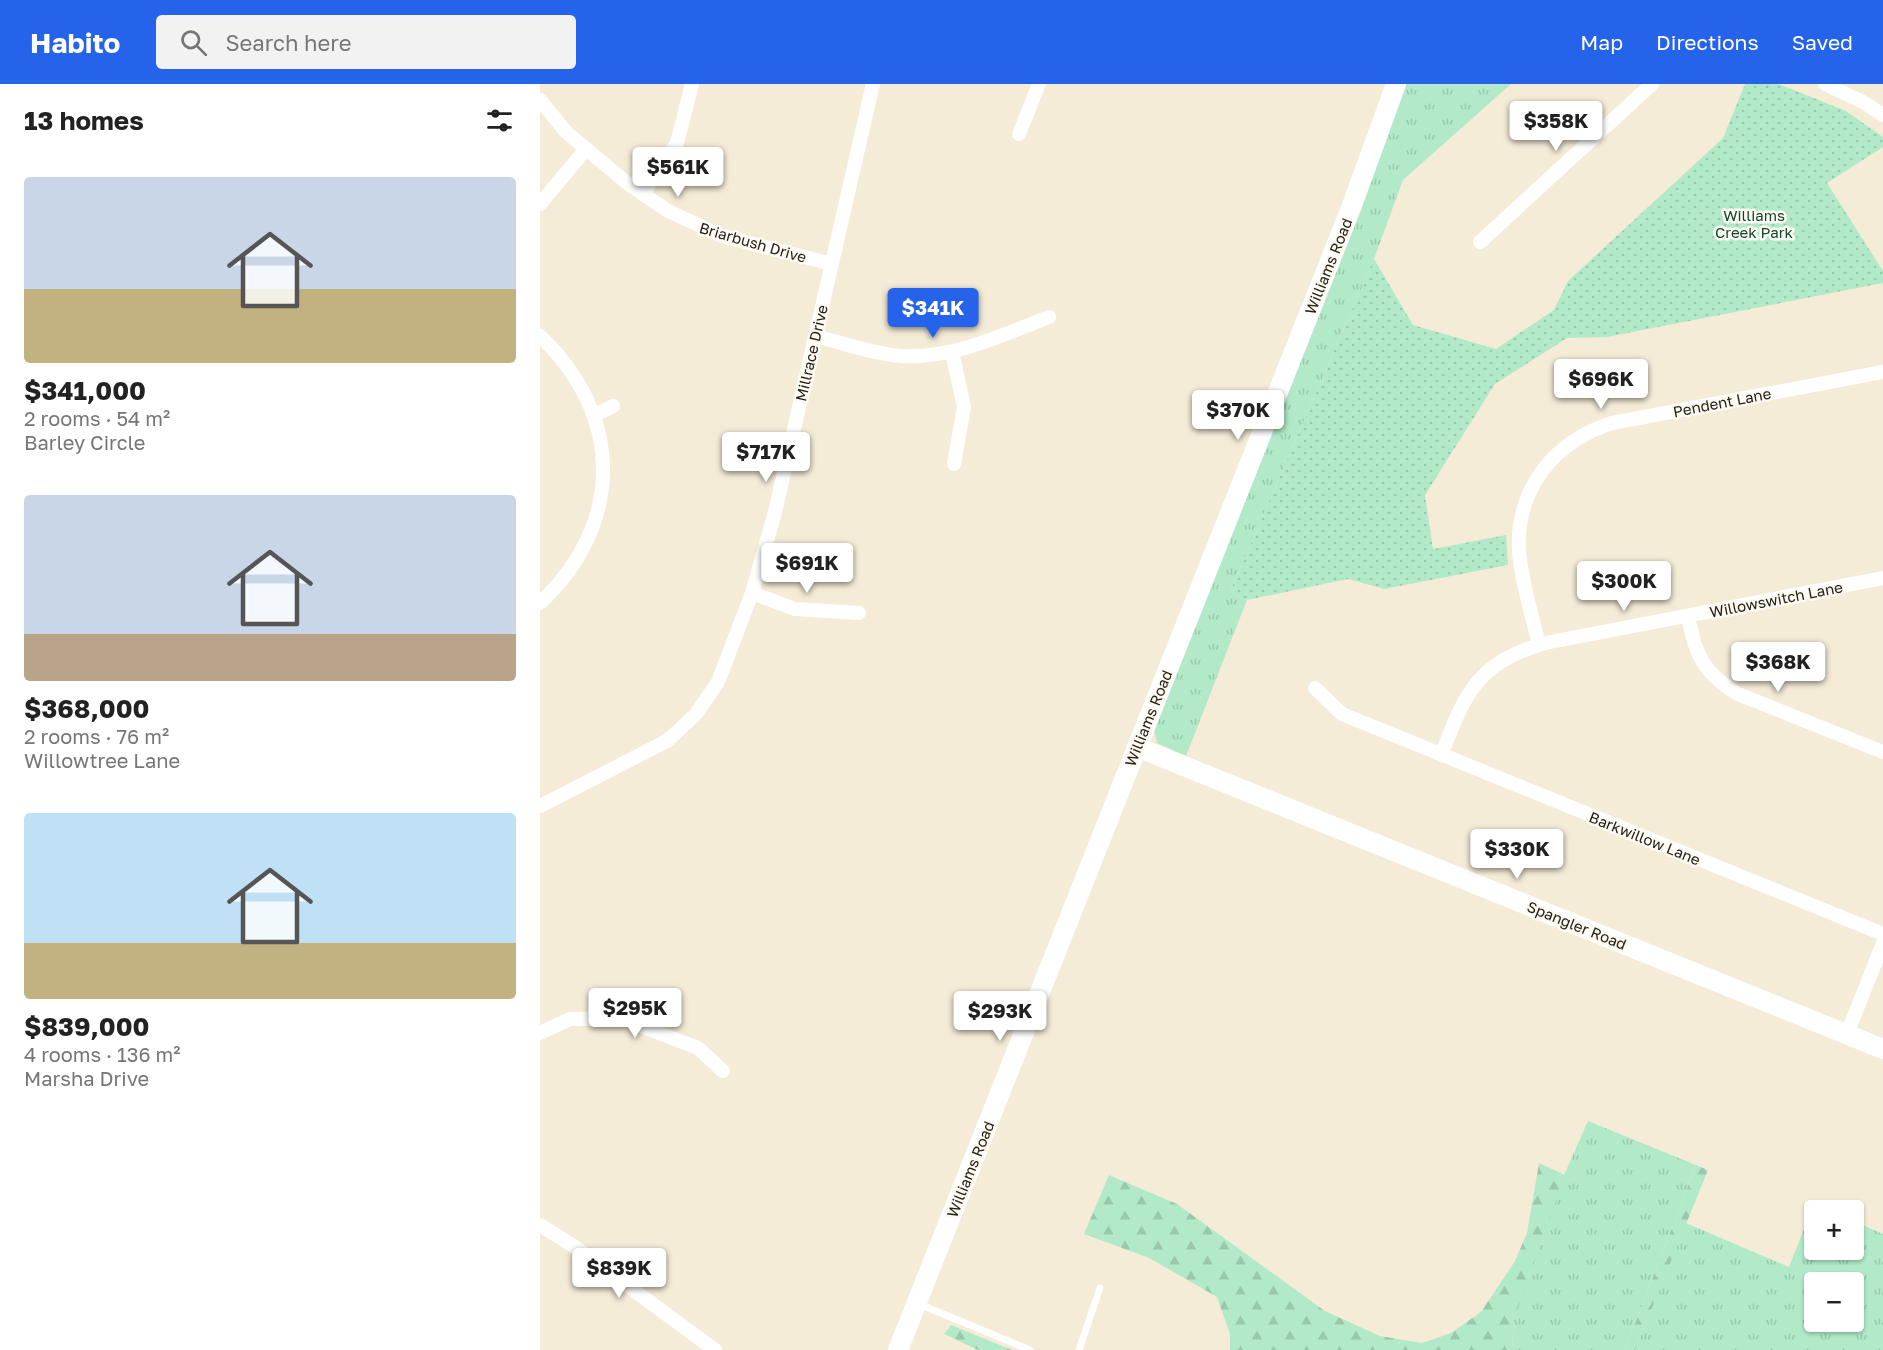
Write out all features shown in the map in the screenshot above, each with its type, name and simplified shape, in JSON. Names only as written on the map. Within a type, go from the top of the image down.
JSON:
[{"type":"main road","name":"Williams Road","points":[[898,1350],[1361,182],[1396,84]]},
{"type":"main road","name":"Spangler Road","points":[[1137,747],[1883,1049]]},
{"type":"street","points":[[643,194],[676,143],[692,84]]},
{"type":"street","name":"Millrace Drive","points":[[540,806],[647,753],[684,728],[709,699],[718,682],[752,593],[775,512],[873,84]]},
{"type":"street","points":[[1019,134],[1039,84]]},
{"type":"street","points":[[1480,243],[1652,84]]},
{"type":"street","points":[[1825,84],[1863,102],[1883,115]]},
{"type":"street","name":"Briarbush Drive","points":[[540,100],[566,132],[586,149],[643,194],[694,225],[722,236],[831,264]]},
{"type":"street","points":[[540,204],[586,149]]},
{"type":"street","points":[[815,336],[899,356],[927,356],[952,352],[1049,317]]},
{"type":"street","points":[[540,336],[564,362],[594,415],[599,427],[603,464],[597,518],[586,543],[568,574],[540,603]]},
{"type":"street","points":[[952,352],[964,407],[954,464]]},
{"type":"street","name":"Pendent Lane","points":[[1539,645],[1521,567],[1521,519],[1539,474],[1548,462],[1572,440],[1612,423],[1883,372]]},
{"type":"street","points":[[594,415],[613,406]]},
{"type":"street","name":"Willowswitch Lane","points":[[1441,755],[1458,712],[1475,683],[1509,656],[1539,645],[1883,578]]},
{"type":"street","points":[[752,593],[795,609],[859,613]]},
{"type":"street","points":[[1688,616],[1699,657],[1708,672],[1722,685],[1738,694],[1883,752]]},
{"type":"street","name":"Barkwillow Lane","points":[[1315,688],[1342,714],[1883,934]]},
{"type":"street","points":[[1847,1034],[1883,943]]},
{"type":"street","points":[[540,1033],[570,1018],[620,1018],[698,1048],[723,1071]]},
{"type":"street","points":[[540,1225],[572,1245],[715,1350]]},
{"type":"lane","points":[[1078,1350],[1100,1288]]},
{"type":"lane","points":[[917,1303],[1030,1350]]},
{"type":"green space","points":[[1406,84],[1511,84],[1403,180],[1374,259],[1230,592],[1247,600],[1186,756],[1157,743],[1153,725]]},
{"type":"green space","name":"Williams Creek Park","points":[[1745,84],[1779,84],[1846,111],[1883,137],[1883,147],[1827,183],[1883,271],[1883,283],[1607,337],[1567,338],[1495,384],[1425,495],[1433,549],[1506,535],[1508,565],[1384,589],[1348,579],[1247,600],[1230,592],[1374,259],[1413,325],[1496,349],[1554,310],[1568,281],[1723,138]]},
{"type":"green space","points":[[1588,1121],[1696,1165],[1625,1350],[1512,1350],[1514,1320],[1564,1175]]},
{"type":"green space","points":[[1539,1163],[1565,1175],[1514,1320],[1512,1350],[1230,1350],[1230,1334],[1217,1297],[1149,1258],[1084,1234],[1109,1175],[1177,1204],[1325,1311],[1380,1336],[1422,1343],[1451,1333],[1481,1312],[1515,1261],[1527,1233]]},
{"type":"green space","points":[[1696,1165],[1708,1170],[1635,1350],[1625,1350]]},
{"type":"green space","points":[[1686,1223],[1789,1267],[1804,1229],[1804,1260],[1864,1260],[1864,1225],[1883,1234],[1883,1350],[1635,1350]]},
{"type":"green space","points":[[951,1325],[1012,1350],[978,1350],[944,1334]]}]
